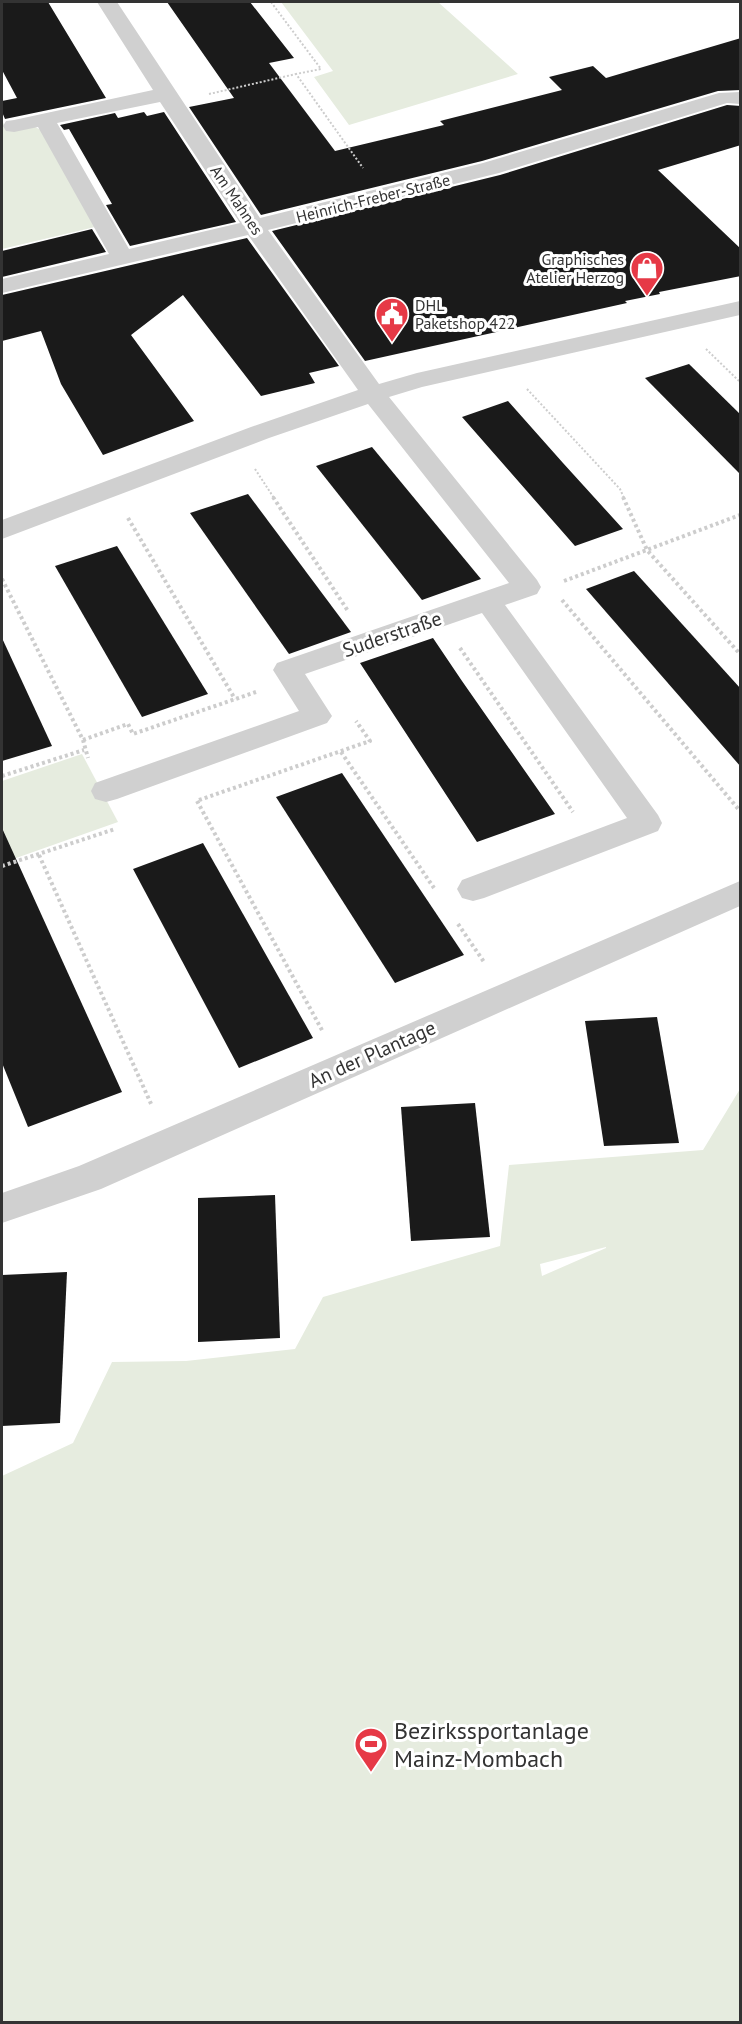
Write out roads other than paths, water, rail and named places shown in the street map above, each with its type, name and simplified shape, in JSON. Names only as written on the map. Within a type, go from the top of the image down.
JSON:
[{"type":"street","name":"Am Mahnes","points":[[107,2],[255,227],[374,393]]},
{"type":"street","name":"Heinrich-Freber-Straße","points":[[2,286],[383,196],[491,168],[726,97],[741,98]]},
{"type":"street","points":[[14,126],[168,98]]},
{"type":"street","points":[[44,119],[122,257]]},
{"type":"street","points":[[2,530],[319,411],[374,393],[417,381],[741,308]]},
{"type":"street","name":"Suderstraße","points":[[106,790],[317,716],[287,670],[488,601],[538,587],[374,393]]},
{"type":"street","points":[[473,889],[647,823],[488,601]]},
{"type":"street","name":"An der Plantage","points":[[2,1208],[89,1178],[741,893]]},
{"type":"place","name":"Graphisches Atelier Herzog","points":[[647,297]]},
{"type":"place","name":"DHL Paketshop 422","points":[[392,343]]},
{"type":"place","name":"Bezirkssportanlage Mainz-Mombach","points":[[371,1773]]}]
